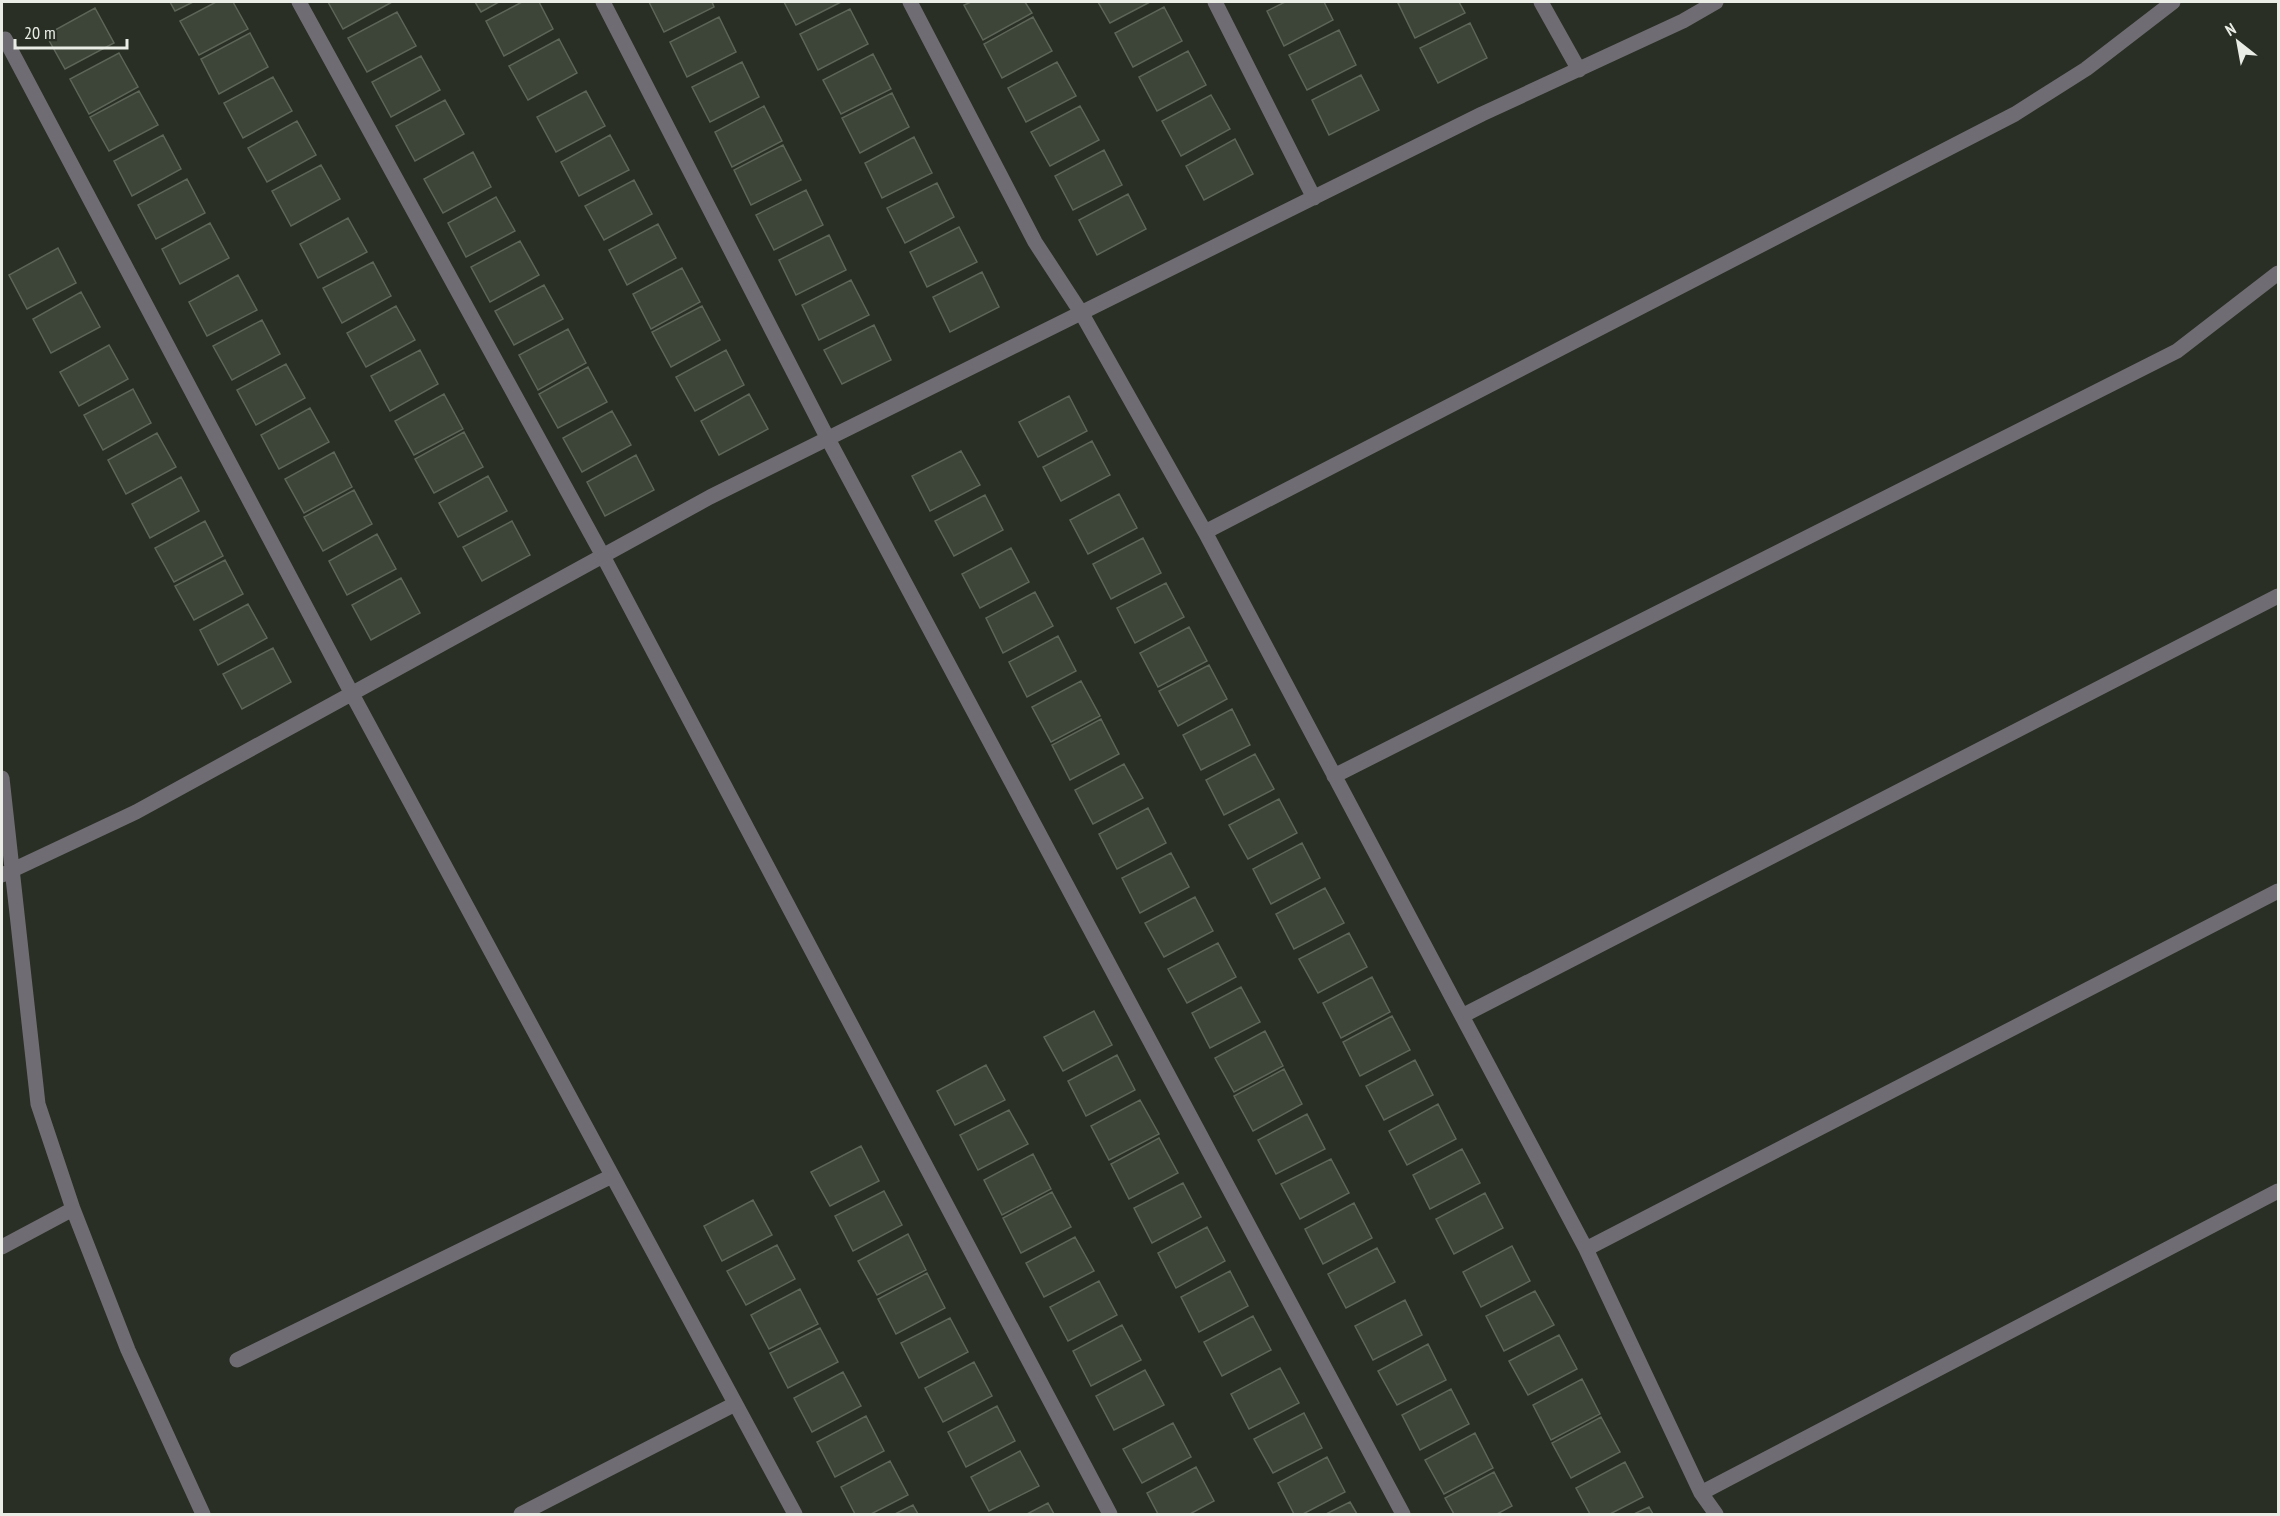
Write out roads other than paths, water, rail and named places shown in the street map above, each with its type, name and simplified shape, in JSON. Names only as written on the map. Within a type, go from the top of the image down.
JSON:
[{"type":"street","points":[[299,2],[603,556],[1110,1515]]},
{"type":"street","points":[[603,2],[828,439],[1404,1515]]},
{"type":"street","points":[[910,2],[1035,242],[1082,314],[1205,532],[1586,1249],[1701,1493],[1716,1515]]},
{"type":"street","points":[[1215,2],[1314,198]]},
{"type":"street","points":[[1541,2],[1579,70]]},
{"type":"street","points":[[6,873],[136,812],[710,497],[1482,114],[1683,21],[1716,2]]},
{"type":"street","points":[[1205,532],[2015,114],[2086,69],[2173,2]]},
{"type":"street","points":[[5,39],[352,694],[795,1515]]},
{"type":"street","points":[[1334,776],[2177,351],[2278,273]]},
{"type":"street","points":[[1462,1016],[2278,596]]},
{"type":"street","points":[[2,778],[6,873],[38,1104],[73,1209],[128,1350],[203,1515]]},
{"type":"street","points":[[1586,1249],[2278,891]]},
{"type":"street","points":[[237,1360],[612,1176]]},
{"type":"street","points":[[1701,1493],[2278,1191]]},
{"type":"street","points":[[2,1247],[73,1209]]},
{"type":"street","points":[[520,1515],[735,1404]]}]
